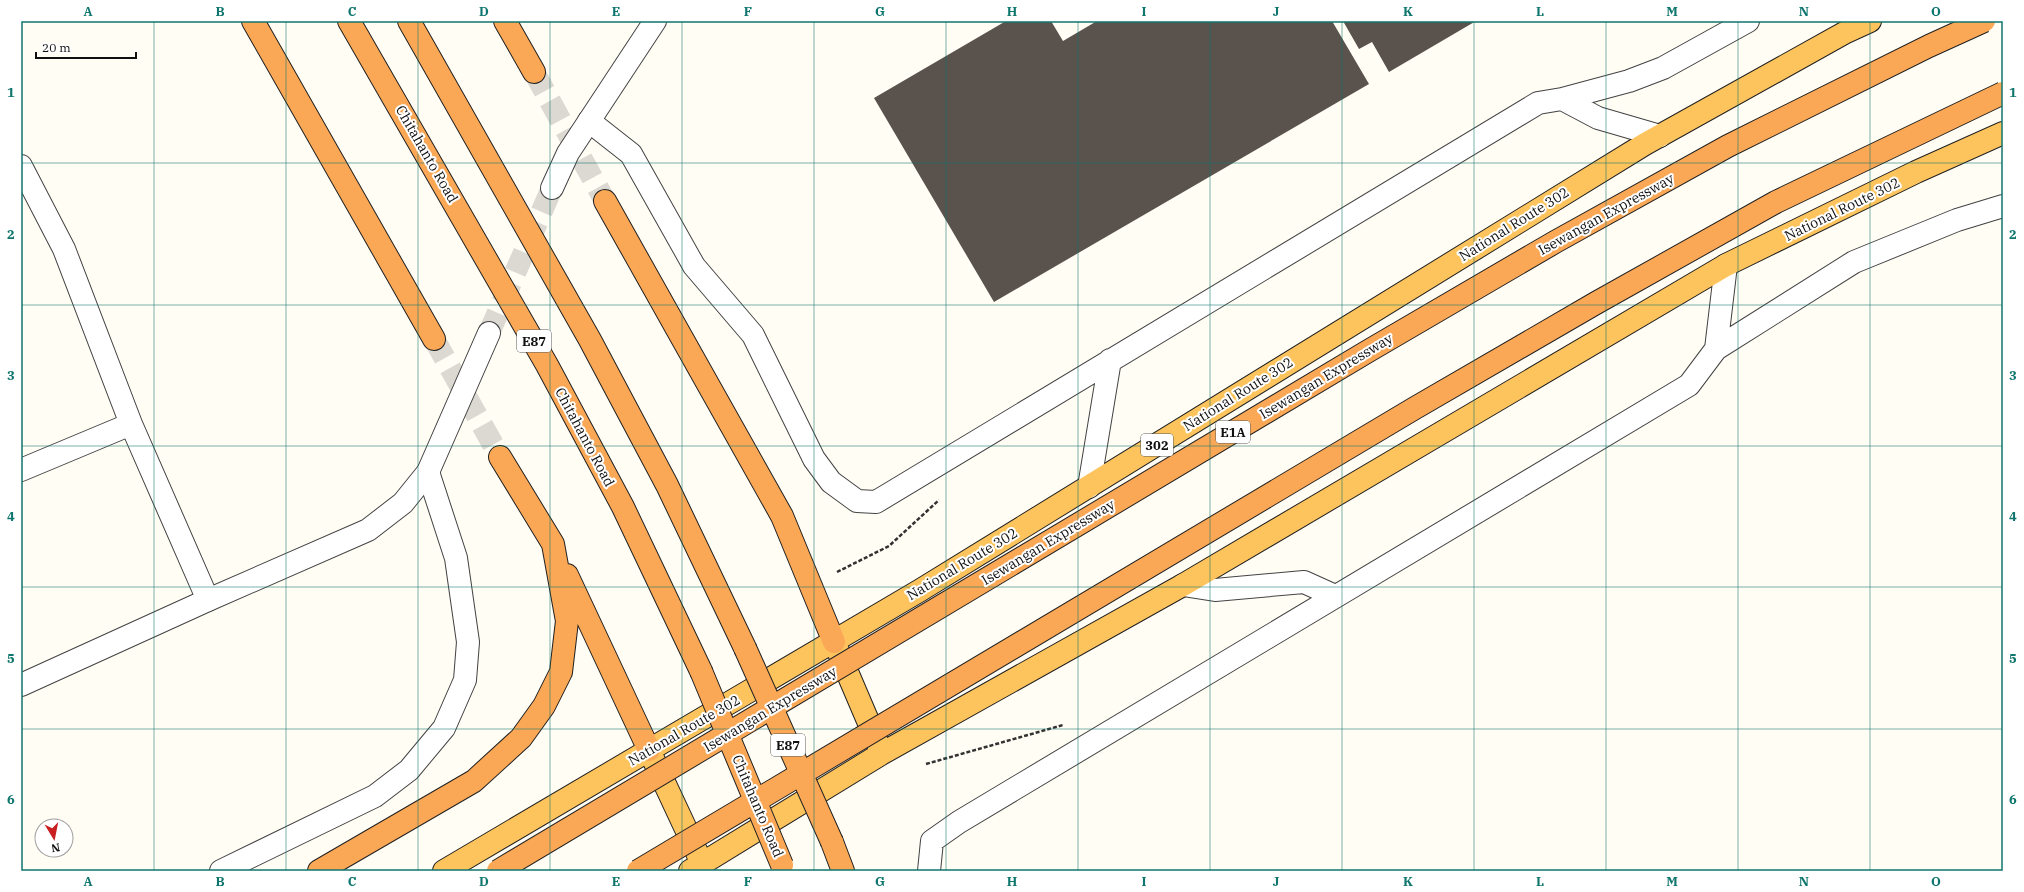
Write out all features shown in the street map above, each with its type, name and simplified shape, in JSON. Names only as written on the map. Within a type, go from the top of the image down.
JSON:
[{"type":"highway","points":[[253,21],[434,339]]},
{"type":"highway","name":"Chitahanto Road","points":[[349,21],[452,197],[547,365],[623,507],[701,671],[784,868]]},
{"type":"highway","name":"E87","points":[[409,21],[590,340],[667,485],[745,648],[832,842],[843,871]]},
{"type":"highway","points":[[505,21],[534,72]]},
{"type":"highway","name":"National Route 302","points":[[444,871],[834,642],[1660,136],[1846,32],[1870,21]]},
{"type":"highway","name":"Isewangan Expressway","points":[[498,871],[1323,378],[1555,242],[1728,146],[1929,46],[1984,21]]},
{"type":"highway","points":[[638,871],[1415,408],[1596,303],[1776,202],[2003,94]]},
{"type":"highway","name":"National Route 302","points":[[696,867],[882,754],[1183,585],[1474,412],[1726,265],[1916,172],[2003,133]]},
{"type":"highway","points":[[605,201],[782,516],[882,754]]},
{"type":"highway","points":[[500,457],[552,544],[649,750],[696,867]]},
{"type":"highway","points":[[319,871],[474,781],[521,738],[531,725],[544,706],[561,672],[567,620],[552,544]]},
{"type":"street","points":[[552,188],[568,153],[655,21]]},
{"type":"street","points":[[589,121],[631,154],[694,266],[753,335],[814,459],[831,482],[857,501],[876,502],[1538,103],[1562,99],[1629,80],[1663,68],[1748,21]]},
{"type":"street","points":[[1562,99],[1598,118],[1660,136]]},
{"type":"street","points":[[21,166],[64,249],[131,424],[208,600]]},
{"type":"street","points":[[929,871],[932,841],[1080,750],[1690,385],[1716,349],[1854,262],[1957,220],[2003,206]]},
{"type":"street","points":[[1716,349],[1726,265]]},
{"type":"street","points":[[21,685],[208,600],[368,530],[403,503],[428,472],[489,333]]},
{"type":"street","points":[[1089,487],[1110,360]]},
{"type":"street","points":[[21,470],[131,424]]},
{"type":"street","points":[[221,871],[375,796],[409,770],[444,728],[465,680],[468,642],[456,558],[428,472]]},
{"type":"street","points":[[1183,585],[1215,590],[1304,582],[1336,596]]},
{"type":"path","points":[[811,585],[889,546],[944,495]]},
{"type":"path","points":[[925,764],[1063,724],[1080,750]]},
{"type":"building","points":[[1006,21],[1051,21],[1063,41],[1097,21],[1332,21],[1369,84],[994,302],[874,98]]},
{"type":"building","points":[[1343,21],[1476,21],[1389,72],[1372,42],[1359,49]]},
{"type":"tunnel","points":[[534,72],[605,201]]},
{"type":"tunnel","points":[[489,333],[552,188]]},
{"type":"tunnel","points":[[434,339],[500,457]]}]
